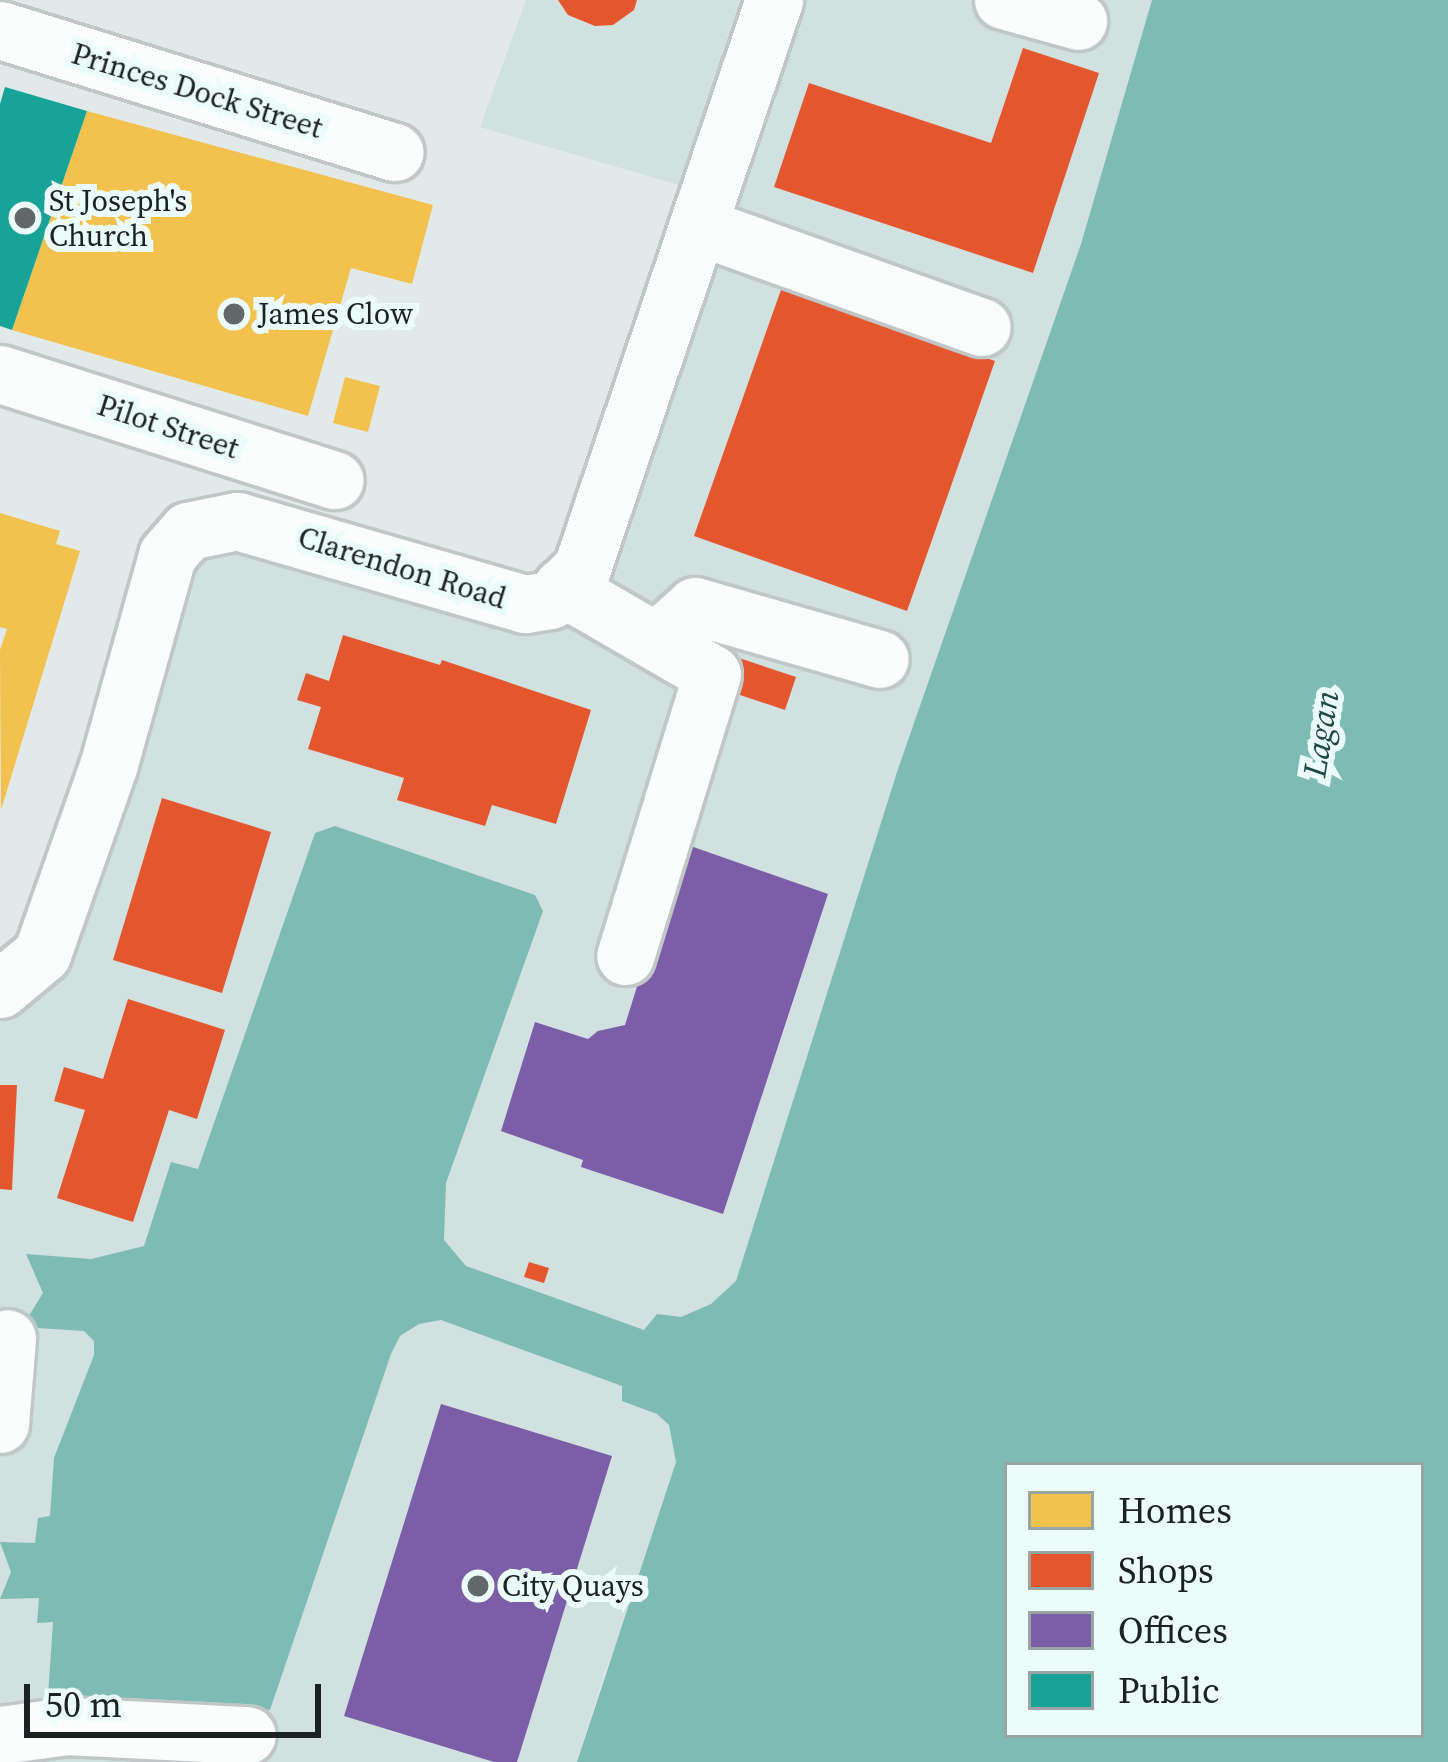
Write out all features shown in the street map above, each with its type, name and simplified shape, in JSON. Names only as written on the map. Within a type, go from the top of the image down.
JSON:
[{"type":"street","points":[[625,956],[712,674],[562,587],[582,568],[774,0]]},
{"type":"street","points":[[1003,0],[1078,21]]},
{"type":"street","name":"Princes Dock Street","points":[[0,30],[395,152]]},
{"type":"street","points":[[698,226],[982,327]]},
{"type":"street","name":"Pilot Street","points":[[0,374],[335,480]]},
{"type":"street","name":"Clarendon Road","points":[[0,988],[42,955],[108,767],[167,555],[188,531],[237,521],[525,604],[550,600],[562,587]]},
{"type":"street","points":[[656,641],[695,606],[880,658]]},
{"type":"street","points":[[0,1424],[4,1356]]},
{"type":"street","points":[[0,1736],[61,1744],[248,1735]]},
{"type":"shaded area","points":[[526,0],[1165,0],[753,1285],[655,1346],[453,1274],[381,1337],[440,1307],[629,1376],[679,1416],[691,1458],[605,1672],[577,1762],[0,1762],[0,1000],[179,565],[236,534],[532,619],[720,197],[480,127]]},
{"type":"water","name":"Lagan","points":[[1152,0],[1448,0],[1448,1762],[577,1762],[676,1462],[669,1425],[657,1414],[622,1401],[622,1386],[441,1320],[419,1324],[400,1336],[391,1354],[270,1710],[48,1695],[53,1622],[37,1623],[39,1598],[0,1599],[11,1572],[0,1542],[35,1543],[38,1518],[50,1516],[54,1458],[94,1355],[94,1341],[84,1331],[22,1327],[43,1293],[26,1254],[91,1259],[144,1246],[171,1162],[198,1169],[315,833],[335,826],[535,895],[543,911],[446,1183],[444,1240],[466,1266],[644,1330],[657,1314],[681,1317],[711,1304],[736,1281],[898,769],[1081,244]]},
{"type":"building: Homes","name":"James Clow","points":[[87,111],[433,205],[412,284],[351,268],[308,416],[12,330]]},
{"type":"building: Homes","points":[[345,377],[380,386],[368,432],[333,423]]},
{"type":"building: Homes","points":[[0,513],[60,531],[56,544],[80,551],[1,810],[0,650],[7,629],[0,627]]},
{"type":"building: Shops","points":[[558,0],[637,0],[634,10],[613,25],[595,26],[568,15]]},
{"type":"building: Shops","points":[[1023,48],[1099,73],[1033,273],[774,187],[809,83],[991,143]]},
{"type":"building: Shops","points":[[782,287],[995,361],[907,611],[694,536]]},
{"type":"building: Shops","points":[[343,635],[440,665],[442,660],[591,710],[556,824],[492,805],[485,826],[397,800],[404,778],[308,749],[321,707],[297,700],[306,673],[329,681]]},
{"type":"building: Shops","points":[[739,658],[796,677],[785,710],[728,691]]},
{"type":"building: Shops","points":[[162,798],[271,832],[222,993],[113,960]]},
{"type":"building: Shops","points":[[128,999],[225,1030],[197,1119],[169,1110],[133,1222],[57,1198],[85,1110],[54,1101],[64,1067],[103,1079]]},
{"type":"building: Shops","points":[[0,1085],[17,1085],[12,1190],[0,1189]]},
{"type":"building: Shops","points":[[529,1262],[549,1268],[544,1283],[524,1277]]},
{"type":"building: Offices","points":[[682,843],[828,894],[723,1214],[581,1167],[583,1160],[501,1131],[535,1022],[588,1039],[598,1031],[625,1025]]},
{"type":"building: Offices","name":"City Quays","points":[[441,1404],[612,1456],[517,1762],[494,1762],[344,1716]]},
{"type":"building: Public","name":"St Joseph's Church","points":[[5,87],[87,111],[12,330],[0,326],[0,104]]},
{"type":"place","name":"St Joseph's Church","points":[[25,218]]},
{"type":"place","name":"James Clow","points":[[234,314]]},
{"type":"place","name":"City Quays","points":[[478,1586]]}]
